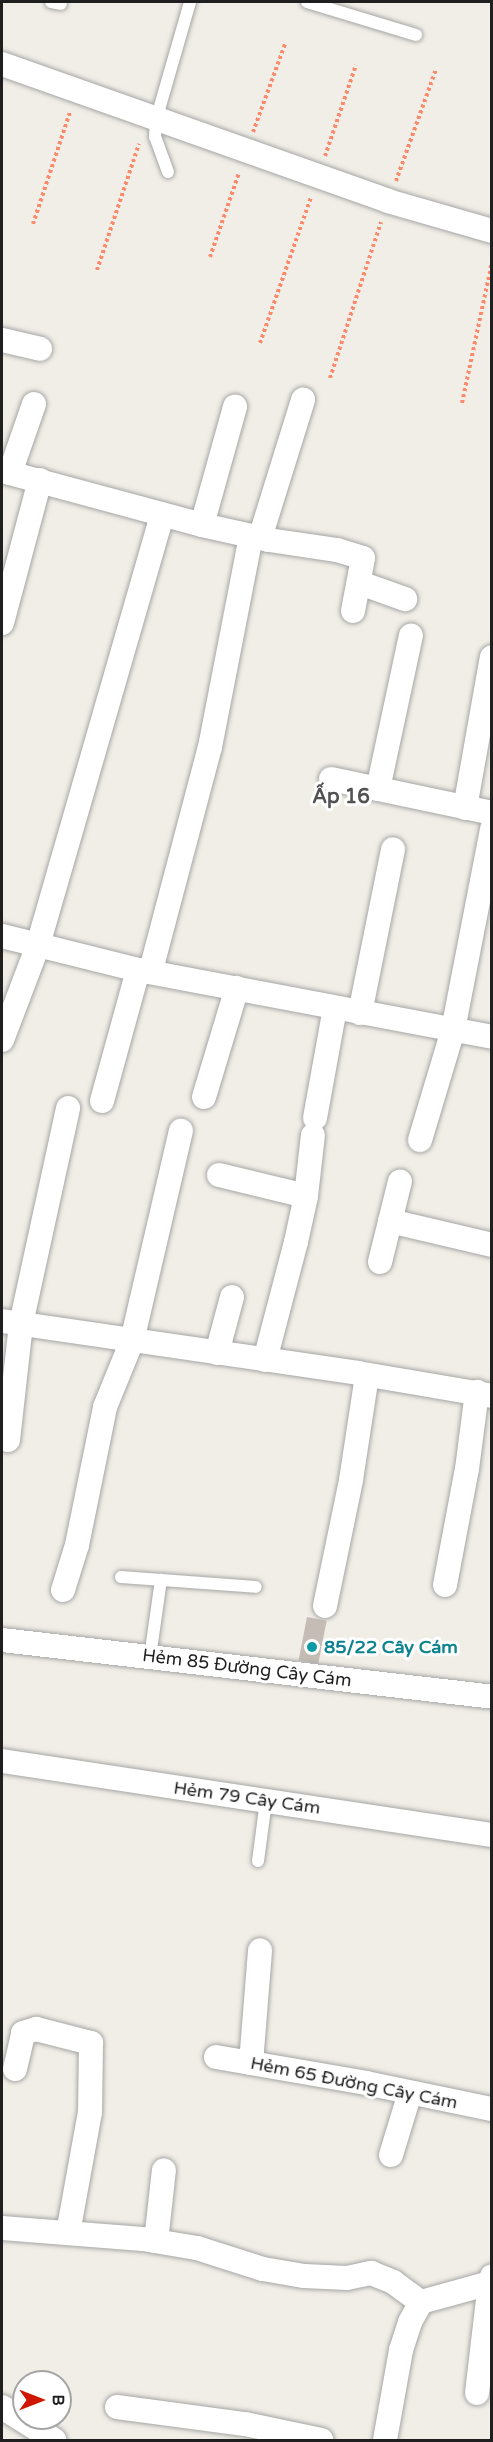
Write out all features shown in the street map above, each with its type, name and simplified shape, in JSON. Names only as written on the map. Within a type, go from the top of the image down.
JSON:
[{"type":"street","points":[[2,64],[388,201],[492,231]]},
{"type":"street","points":[[2,340],[40,349]]},
{"type":"street","points":[[102,1101],[144,970],[210,747],[256,537],[303,400]]},
{"type":"street","points":[[34,404],[6,472],[202,525],[256,537],[337,549],[363,558],[353,611]]},
{"type":"street","points":[[202,525],[235,408]]},
{"type":"street","points":[[2,623],[40,480]]},
{"type":"street","points":[[2,1040],[38,945],[162,515]]},
{"type":"street","points":[[360,583],[405,599]]},
{"type":"street","points":[[378,789],[411,635]]},
{"type":"street","points":[[465,808],[492,657]]},
{"type":"street","points":[[331,779],[492,813]]},
{"type":"street","points":[[420,1140],[453,1030],[492,829]]},
{"type":"street","points":[[360,1013],[393,849]]},
{"type":"street","points":[[2,936],[144,970],[492,1037]]},
{"type":"street","points":[[204,1097],[237,988]]},
{"type":"street","points":[[265,1360],[306,1196],[314,1127],[335,1008]]},
{"type":"street","points":[[8,1440],[11,1323],[68,1108]]},
{"type":"street","points":[[63,1590],[77,1545],[105,1407],[132,1341],[182,1131]]},
{"type":"street","points":[[219,1175],[306,1196]]},
{"type":"street","points":[[380,1262],[400,1181]]},
{"type":"street","points":[[390,1221],[492,1245]]},
{"type":"street","points":[[217,1353],[232,1298]]},
{"type":"street","points":[[11,1323],[484,1394],[445,1585]]},
{"type":"street","points":[[325,1606],[351,1480],[368,1375]]},
{"type":"street","name":"Hẻm 85 Đường Cây Cám","points":[[2,1640],[492,1696]]},
{"type":"street","name":"Hẻm 79 Cây Cám","points":[[2,1761],[492,1835]]},
{"type":"street","points":[[251,2063],[260,1950]]},
{"type":"street","points":[[15,2069],[23,2033],[36,2029],[91,2043],[90,2112],[68,2233]]},
{"type":"street","name":"Hẻm 65 Đường Cây Cám","points":[[216,2057],[492,2109]]},
{"type":"street","points":[[391,2155],[410,2093]]},
{"type":"street","points":[[156,2241],[164,2170]]},
{"type":"street","points":[[2,2228],[156,2241],[197,2248],[262,2269],[304,2277],[347,2278],[371,2273],[393,2282],[421,2301]]},
{"type":"street","points":[[385,2440],[401,2350],[410,2322],[421,2301],[491,2280],[477,2393]]},
{"type":"street","points":[[2,2407],[54,2440]]},
{"type":"street","points":[[117,2407],[245,2424],[321,2440]]},
{"type":"lane","points":[[168,172],[155,137],[152,119],[190,2]]},
{"type":"lane","points":[[307,2],[342,7],[416,35]]},
{"type":"lane","points":[[121,1577],[256,1587]]},
{"type":"lane","points":[[150,1657],[161,1580]]},
{"type":"lane","points":[[258,1861],[266,1801]]},
{"type":"path","points":[[210,257],[285,44]]},
{"type":"path","points":[[260,344],[356,65]]},
{"type":"path","points":[[330,378],[388,201],[436,69]]},
{"type":"path","points":[[33,224],[76,92]]},
{"type":"path","points":[[97,270],[152,119]]},
{"type":"path","points":[[462,403],[492,262]]},
{"type":"building","name":"85/22 Cây Cám","points":[[307,1617],[327,1621],[318,1664],[299,1660]]},
{"type":"place","name":"85/22 Cây Cám","points":[[312,1647]]},
{"type":"district","name":"Ấp 16","points":[[341,797]]}]
